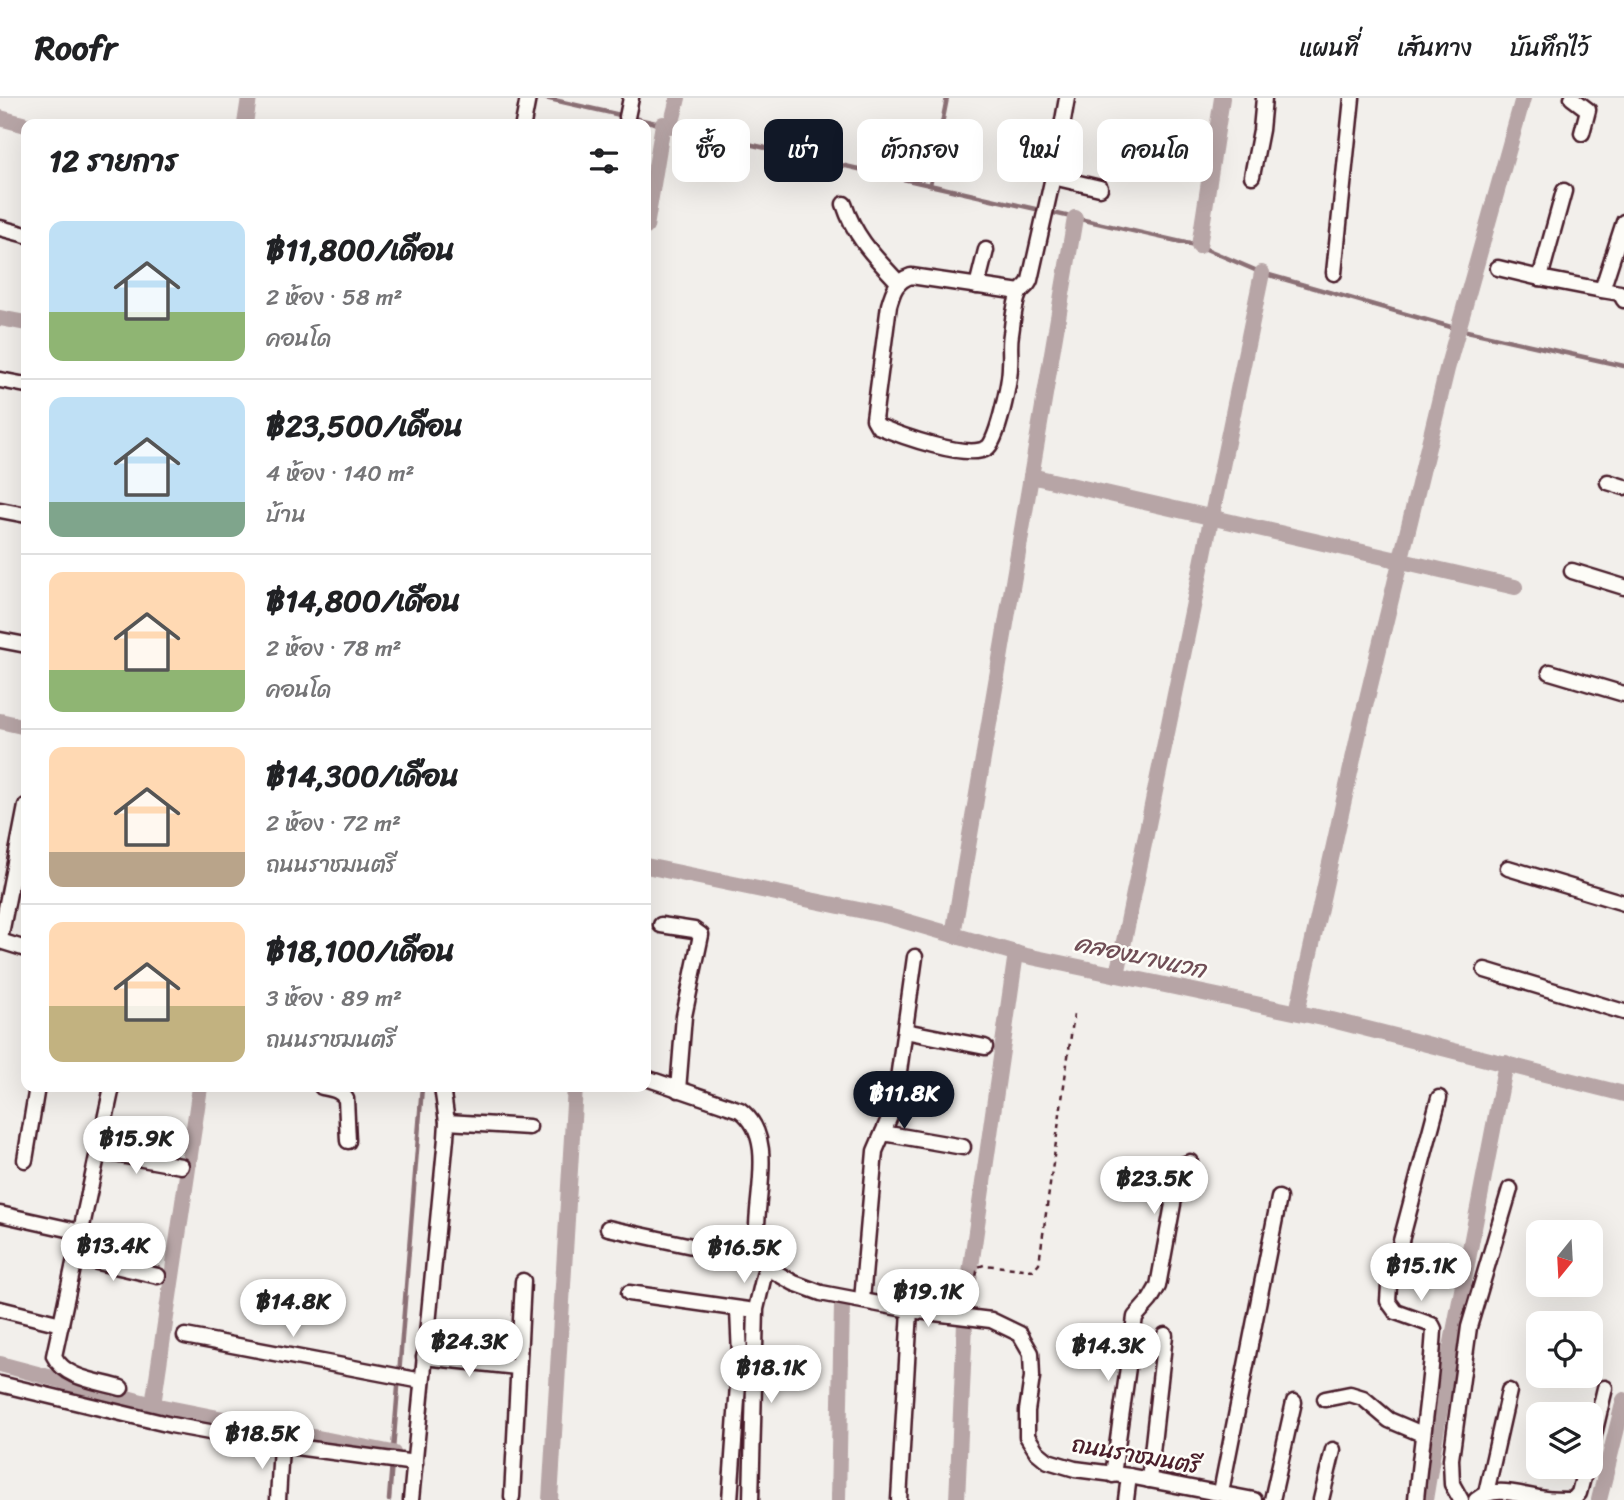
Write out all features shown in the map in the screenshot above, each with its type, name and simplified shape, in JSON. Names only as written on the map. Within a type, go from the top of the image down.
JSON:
[{"type":"street","points":[[627,117],[632,98]]},
{"type":"street","points":[[1063,119],[1067,98]]},
{"type":"street","points":[[1252,176],[1264,98]]},
{"type":"street","points":[[1334,273],[1352,98]]},
{"type":"street","points":[[1572,98],[1588,110],[1582,133]]},
{"type":"street","points":[[1020,292],[911,276],[902,279],[894,288],[889,305],[874,419],[878,426],[894,433],[965,452],[986,448],[991,444],[1007,386],[1011,334],[1020,292],[1028,286],[1030,280],[1052,182]]},
{"type":"street","points":[[1074,182],[1100,188]]},
{"type":"street","points":[[1540,278],[1564,191]]},
{"type":"street","points":[[844,204],[849,221],[865,247],[898,283]]},
{"type":"street","points":[[1602,290],[1624,222]]},
{"type":"street","points":[[0,228],[21,234]]},
{"type":"street","points":[[977,286],[986,250]]},
{"type":"street","points":[[1498,268],[1620,293],[1624,299]]},
{"type":"street","points":[[0,380],[21,384]]},
{"type":"street","points":[[1608,482],[1624,487]]},
{"type":"street","points":[[0,510],[21,513]]},
{"type":"street","points":[[1572,571],[1624,587]]},
{"type":"street","points":[[0,640],[21,644]]},
{"type":"street","points":[[1550,672],[1624,694]]},
{"type":"street","points":[[21,832],[0,940],[21,947]]},
{"type":"street","points":[[1508,868],[1624,902]]},
{"type":"street","points":[[661,925],[694,930],[701,935],[684,1016],[678,1090]]},
{"type":"street","points":[[862,1300],[875,1151],[894,1107],[915,957]]},
{"type":"street","points":[[1485,970],[1624,1012]]},
{"type":"street","points":[[905,1031],[985,1047]]},
{"type":"street","points":[[651,1079],[740,1111],[751,1118],[759,1133],[761,1155],[757,1236],[766,1267],[756,1309],[752,1498],[731,1497],[740,1356],[738,1310]]},
{"type":"street","points":[[25,1160],[36,1092]]},
{"type":"street","points":[[111,1092],[54,1356],[58,1365],[71,1374],[121,1388]]},
{"type":"street","points":[[339,1092],[346,1100],[348,1141]]},
{"type":"street","points":[[411,1500],[417,1380],[424,1357],[447,1122],[443,1092]]},
{"type":"street","points":[[1416,1500],[1422,1434],[1432,1380],[1434,1329],[1432,1325],[1396,1312],[1388,1301],[1389,1286],[1439,1098]]},
{"type":"street","points":[[447,1122],[529,1127]]},
{"type":"street","points":[[883,1133],[963,1147]]},
{"type":"street","points":[[99,1151],[181,1166]]},
{"type":"street","points":[[1113,1475],[1135,1317],[1158,1286],[1181,1166],[1190,1162]]},
{"type":"street","points":[[1461,1500],[1452,1484],[1451,1459],[1469,1327],[1510,1189]]},
{"type":"street","points":[[1221,1492],[1279,1198]]},
{"type":"street","points":[[0,1214],[81,1232]]},
{"type":"street","points":[[608,1228],[729,1254],[760,1251]]},
{"type":"street","points":[[76,1257],[158,1276]]},
{"type":"street","name":"ถนนราชมนตรี","points":[[766,1267],[794,1283],[821,1293],[910,1310],[968,1315],[991,1320],[1020,1334],[1031,1353],[1032,1377],[1027,1411],[1027,1436],[1037,1452],[1048,1461],[1149,1480],[1186,1494],[1221,1492],[1254,1500]]},
{"type":"street","points":[[512,1497],[523,1280]]},
{"type":"street","points":[[629,1293],[738,1310],[756,1309]]},
{"type":"street","points":[[0,1309],[61,1324]]},
{"type":"street","points":[[899,1500],[910,1310]]},
{"type":"street","points":[[1149,1480],[1165,1335]]},
{"type":"street","points":[[185,1336],[417,1380]]},
{"type":"street","points":[[424,1357],[517,1367]]},
{"type":"street","points":[[0,1384],[171,1425],[281,1445],[411,1463]]},
{"type":"street","points":[[1602,1402],[1605,1388]]},
{"type":"street","points":[[1509,1391],[1481,1496],[1500,1491],[1547,1499],[1573,1500],[1579,1493],[1583,1479]]},
{"type":"street","points":[[1325,1399],[1350,1394],[1363,1398],[1389,1420],[1422,1434]]},
{"type":"street","points":[[1272,1500],[1294,1402]]},
{"type":"street","points":[[278,1500],[281,1445]]},
{"type":"street","points":[[1321,1500],[1333,1450]]},
{"type":"street","points":[[1126,1500],[1129,1476]]},
{"type":"path","points":[[968,1315],[978,1267],[984,1265],[1033,1270],[1039,1263],[1074,1014]]},
{"type":"waterway","points":[[246,119],[249,98]]},
{"type":"waterway","points":[[545,98],[638,119]]},
{"type":"waterway","points":[[671,126],[678,98]]},
{"type":"waterway","points":[[930,185],[947,98]]},
{"type":"waterway","points":[[1199,246],[1222,98]]},
{"type":"waterway","points":[[1297,1012],[1361,723],[1447,369],[1523,98]]},
{"type":"waterway","points":[[0,118],[21,124]]},
{"type":"waterway","points":[[651,122],[1199,246],[1262,273],[1458,329],[1624,366]]},
{"type":"waterway","points":[[651,197],[663,124]]},
{"type":"waterway","points":[[953,935],[1075,218]]},
{"type":"waterway","points":[[1117,975],[1262,273]]},
{"type":"waterway","points":[[0,318],[21,322]]},
{"type":"waterway","points":[[1031,476],[1515,587]]},
{"type":"waterway","name":"คลองบางแวก","points":[[0,721],[21,726]]},
{"type":"waterway","name":"คลองบางแวก","points":[[651,867],[888,916],[1022,955],[1332,1020],[1624,1094]]},
{"type":"waterway","points":[[957,1500],[966,1301],[1016,953]]},
{"type":"waterway","points":[[1425,1500],[1445,1378],[1506,1063]]},
{"type":"waterway","points":[[153,1405],[199,1092]]},
{"type":"waterway","points":[[389,1500],[422,1092]]},
{"type":"waterway","points":[[550,1500],[575,1092]]},
{"type":"waterway","points":[[838,1500],[842,1305]]},
{"type":"waterway","points":[[0,1364],[153,1405],[393,1453]]},
{"type":"waterway","points":[[1599,1500],[1624,1400]]}]
